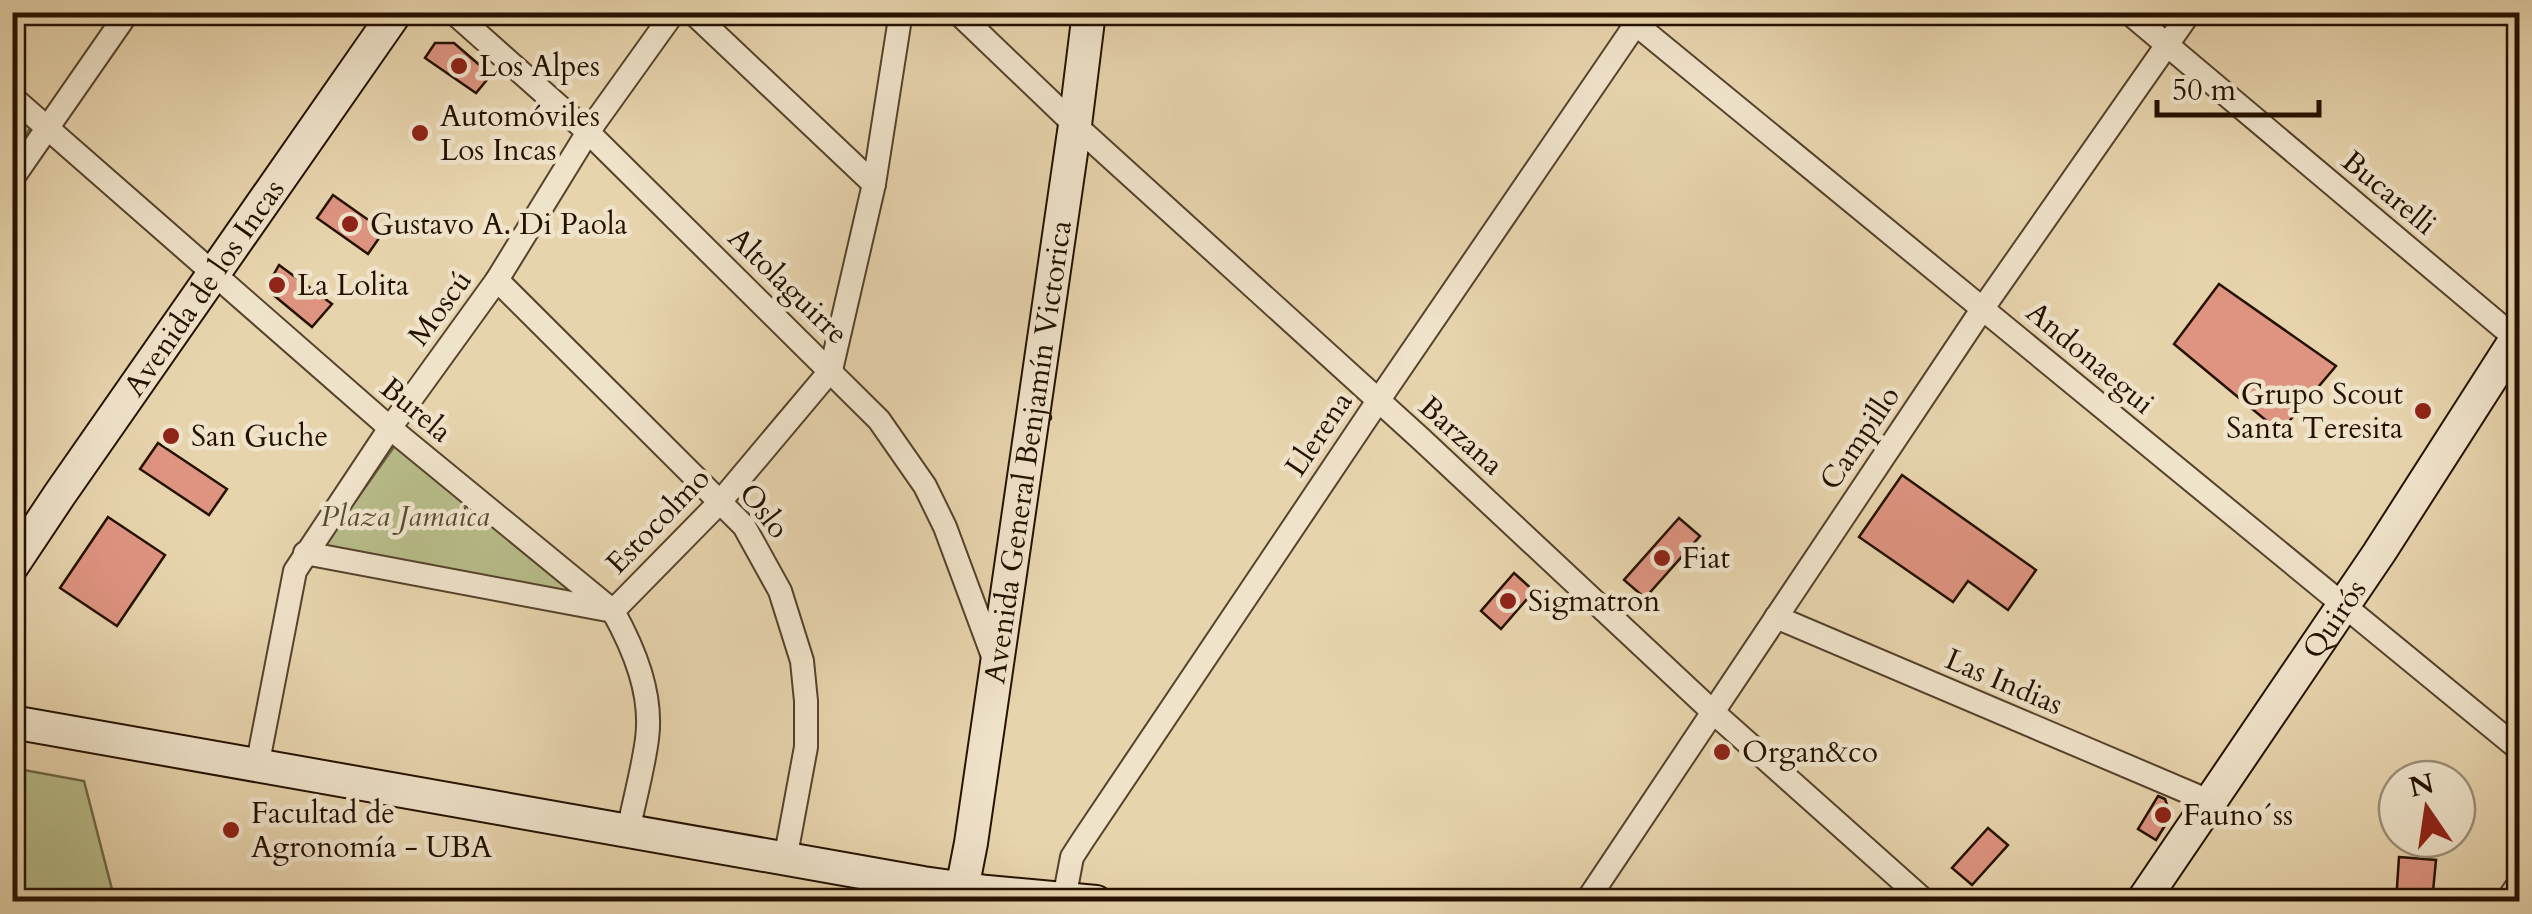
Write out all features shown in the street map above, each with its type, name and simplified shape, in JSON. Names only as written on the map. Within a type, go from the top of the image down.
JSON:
[{"type":"main road","name":"Avenida de los Incas","points":[[18,547],[60,494],[396,12]]},
{"type":"main road","name":"Avenida General Benjamín Victorica","points":[[962,889],[1089,12]]},
{"type":"main road","name":"Quirós","points":[[2142,902],[2343,606],[2518,338]]},
{"type":"main road","points":[[12,722],[785,860],[962,889],[1080,900]]},
{"type":"street","points":[[12,179],[128,12]]},
{"type":"street","name":"Altolaguirre","points":[[453,12],[588,132],[879,420],[925,486],[958,560],[996,664]]},
{"type":"street","name":"Moscú","points":[[257,767],[295,570],[390,428],[497,280],[588,132],[674,12]]},
{"type":"street","points":[[692,12],[874,184]]},
{"type":"street","points":[[831,370],[874,184],[902,12]]},
{"type":"street","name":"Barzana","points":[[957,12],[1714,712],[1926,902]]},
{"type":"street","name":"Bucarelli","points":[[2128,12],[2518,338]]},
{"type":"street","name":"Campillo","points":[[1586,902],[1983,308],[2190,12]]},
{"type":"street","name":"Andonaegui","points":[[1634,16],[2520,750]]},
{"type":"street","name":"Llerena","points":[[1080,900],[1072,857],[1634,16]]},
{"type":"street","name":"Burela","points":[[12,97],[390,428],[613,611],[630,642],[647,707],[648,736],[628,832]]},
{"type":"street","name":"Oslo","points":[[497,280],[744,526],[764,558],[780,591],[802,662],[806,701],[806,747],[785,860]]},
{"type":"street","name":"Estocolmo","points":[[305,552],[613,611],[720,502],[831,370]]},
{"type":"street","name":"Las Indias","points":[[1776,617],[2209,802]]},
{"type":"street","points":[[2506,902],[2520,882]]},
{"type":"green space","points":[[13,112],[31,127],[13,155]]},
{"type":"green space","name":"Plaza Jamaica","points":[[396,444],[587,601],[320,551]]},
{"type":"green space","points":[[13,768],[84,781],[115,901],[13,901]]},
{"type":"building","name":"Los Alpes","points":[[435,43],[454,43],[491,75],[476,93],[425,58]]},
{"type":"building","name":"Gustavo A. Di Paola","points":[[333,195],[384,231],[368,254],[317,218]]},
{"type":"building","points":[[279,265],[332,304],[312,327],[271,293],[269,283]]},
{"type":"building","points":[[2219,284],[2336,366],[2280,432],[2174,344]]},
{"type":"building","points":[[158,443],[227,489],[209,515],[140,469]]},
{"type":"building","points":[[1902,475],[2036,570],[2008,610],[1968,581],[1953,602],[1859,537]]},
{"type":"building","points":[[108,517],[165,555],[117,626],[60,588]]},
{"type":"building","name":"Fiat","points":[[1679,518],[1700,536],[1645,598],[1624,580]]},
{"type":"building","name":"Sigmatron","points":[[1514,573],[1534,591],[1501,629],[1481,611]]},
{"type":"building","points":[[2158,796],[2165,799],[2171,816],[2156,840],[2138,829]]},
{"type":"building","points":[[1988,828],[2008,845],[1972,885],[1952,868]]},
{"type":"building","points":[[2399,859],[2436,860],[2432,902],[2396,902]]},
{"type":"place","name":"Los Alpes","points":[[459,66]]},
{"type":"place","name":"Automóviles Los Incas","points":[[420,133]]},
{"type":"place","name":"Gustavo A. Di Paola","points":[[350,224]]},
{"type":"place","name":"La Lolita","points":[[277,285]]},
{"type":"place","name":"Grupo Scout Santa Teresita","points":[[2423,411]]},
{"type":"place","name":"San Guche","points":[[171,436]]},
{"type":"place","name":"Fiat","points":[[1662,558]]},
{"type":"place","name":"Sigmatron","points":[[1508,601]]},
{"type":"place","name":"Organ&co","points":[[1722,752]]},
{"type":"place","name":"Fauno´ss","points":[[2163,815]]},
{"type":"place","name":"Facultad de Agronomía - UBA","points":[[231,830]]}]
